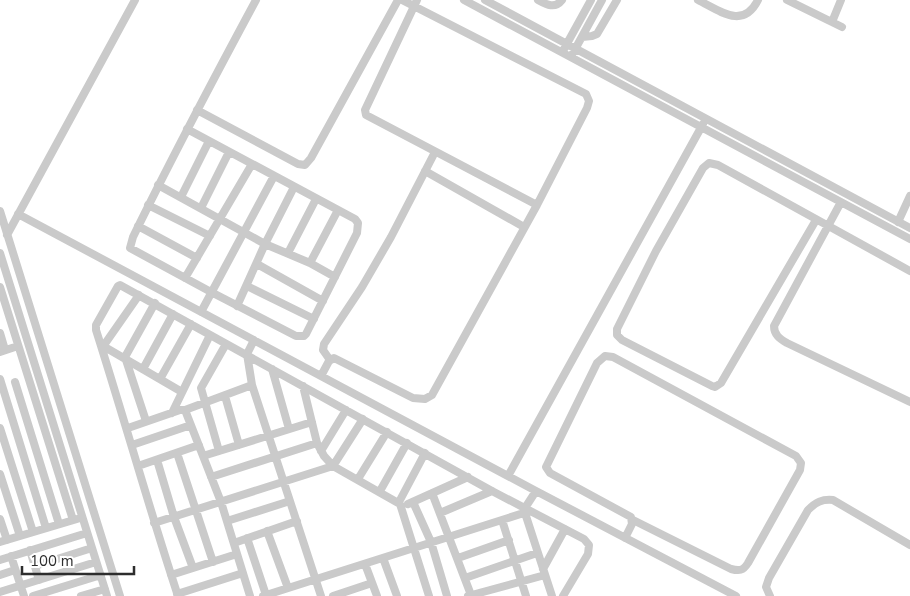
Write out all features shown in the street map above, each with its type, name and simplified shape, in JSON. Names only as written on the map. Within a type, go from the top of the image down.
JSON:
[{"type":"street","points":[[7,235],[134,0]]},
{"type":"street","points":[[187,129],[354,219],[359,227],[304,336],[298,337],[210,292],[131,249],[130,242],[187,129],[256,0]]},
{"type":"street","points":[[197,110],[298,164],[304,165],[311,158],[398,0]]},
{"type":"street","points":[[320,376],[330,360],[336,359],[413,398],[420,400],[430,398],[537,205],[589,101],[586,94],[415,3],[402,0]]},
{"type":"street","points":[[464,0],[910,239]]},
{"type":"street","points":[[485,0],[575,50],[910,228]]},
{"type":"street","points":[[538,0],[552,6],[559,4],[562,0]]},
{"type":"street","points":[[562,53],[591,0]]},
{"type":"street","points":[[571,58],[602,0]]},
{"type":"street","points":[[582,37],[597,34],[616,0]]},
{"type":"street","points":[[698,0],[727,15],[734,16],[748,14],[758,0]]},
{"type":"street","points":[[788,0],[800,3],[842,27]]},
{"type":"street","points":[[832,22],[841,0]]},
{"type":"street","points":[[415,3],[364,112],[368,117],[537,205]]},
{"type":"street","points":[[508,476],[705,119]]},
{"type":"street","points":[[181,197],[209,141]]},
{"type":"street","points":[[201,208],[229,152]]},
{"type":"street","points":[[330,360],[323,350],[324,344],[391,237],[435,152]]},
{"type":"street","points":[[816,220],[721,383],[718,385],[712,386],[622,340],[617,335],[618,329],[656,251],[702,168],[709,163],[718,165],[910,271]]},
{"type":"street","points":[[185,278],[252,164]]},
{"type":"street","points":[[425,171],[524,227]]},
{"type":"street","points":[[201,312],[210,292],[274,176]]},
{"type":"street","points":[[158,185],[265,244],[310,263],[335,277]]},
{"type":"street","points":[[237,306],[265,244],[294,187]]},
{"type":"street","points":[[898,222],[910,196]]},
{"type":"street","points":[[288,253],[316,199]]},
{"type":"street","points":[[841,202],[774,326],[774,330],[779,338],[787,343],[910,402]]},
{"type":"street","points":[[148,205],[210,236]]},
{"type":"street","points":[[310,263],[338,210]]},
{"type":"street","points":[[0,211],[120,596]]},
{"type":"street","points":[[18,214],[736,596]]},
{"type":"street","points":[[138,226],[197,258]]},
{"type":"street","points":[[0,253],[106,592],[81,596]]},
{"type":"street","points":[[257,264],[323,301]]},
{"type":"street","points":[[243,573],[177,595],[154,523],[128,428],[96,330],[96,325],[118,286],[122,285],[526,510],[584,539],[589,545],[589,549],[562,596]]},
{"type":"street","points":[[247,286],[314,319]]},
{"type":"street","points":[[0,287],[73,520]]},
{"type":"street","points":[[102,347],[139,295]]},
{"type":"street","points":[[146,421],[125,357],[154,303]]},
{"type":"street","points":[[143,369],[173,314]]},
{"type":"street","points":[[160,379],[191,324]]},
{"type":"street","points":[[0,333],[3,351],[18,346]]},
{"type":"street","points":[[172,412],[210,335]]},
{"type":"street","points":[[254,340],[247,354],[252,386],[321,596]]},
{"type":"street","points":[[220,451],[202,392],[202,385],[226,344]]},
{"type":"street","points":[[102,347],[125,357],[182,392]]},
{"type":"street","points":[[605,356],[613,357],[796,456],[801,466],[748,564],[742,570],[731,569],[633,520],[631,517],[550,473],[546,467],[597,363],[605,356]]},
{"type":"street","points":[[272,369],[289,429]]},
{"type":"street","points":[[38,375],[1,384],[46,528]]},
{"type":"street","points":[[15,382],[60,524]]},
{"type":"street","points":[[128,428],[252,386]]},
{"type":"street","points":[[303,386],[317,443],[333,466],[400,504],[429,596]]},
{"type":"street","points":[[224,396],[238,445]]},
{"type":"street","points":[[185,410],[221,502],[250,596]]},
{"type":"street","points":[[321,451],[346,410]]},
{"type":"street","points":[[154,523],[333,466],[363,419]]},
{"type":"street","points":[[203,456],[312,422]]},
{"type":"street","points":[[132,445],[191,425]]},
{"type":"street","points":[[0,428],[33,532]]},
{"type":"street","points":[[358,479],[387,432]]},
{"type":"street","points":[[211,477],[317,443]]},
{"type":"street","points":[[380,491],[406,443]]},
{"type":"street","points":[[138,466],[199,445]]},
{"type":"street","points":[[177,453],[213,562]]},
{"type":"street","points":[[400,504],[425,453]]},
{"type":"street","points":[[157,460],[174,517],[193,568]]},
{"type":"street","points":[[0,474],[20,536]]},
{"type":"street","points":[[400,504],[413,502],[468,477]]},
{"type":"street","points":[[440,513],[492,491]]},
{"type":"street","points":[[247,538],[265,596],[502,520],[526,510],[536,491]]},
{"type":"street","points":[[432,493],[458,558],[470,596],[522,582],[544,572],[565,529]]},
{"type":"street","points":[[770,596],[766,587],[769,578],[808,510],[824,499],[833,500],[910,545]]},
{"type":"street","points":[[227,521],[290,501]]},
{"type":"street","points":[[413,502],[431,542],[447,596]]},
{"type":"street","points":[[526,510],[537,553],[552,596]]},
{"type":"street","points":[[0,519],[3,541],[82,517]]},
{"type":"street","points":[[502,520],[526,596]]},
{"type":"street","points":[[625,538],[633,520]]},
{"type":"street","points":[[234,543],[296,521]]},
{"type":"street","points":[[267,531],[288,588]]},
{"type":"street","points":[[0,560],[87,533]]},
{"type":"street","points":[[458,558],[509,540]]},
{"type":"street","points":[[35,566],[92,548]]},
{"type":"street","points":[[30,550],[39,580]]},
{"type":"street","points":[[465,578],[537,553]]},
{"type":"street","points":[[171,575],[238,554]]},
{"type":"street","points":[[11,556],[24,596]]},
{"type":"street","points":[[383,558],[397,596]]},
{"type":"street","points":[[0,592],[96,562]]},
{"type":"street","points":[[365,564],[377,596]]},
{"type":"street","points":[[0,575],[15,570]]},
{"type":"street","points":[[33,596],[100,575]]},
{"type":"street","points":[[333,596],[372,582]]},
{"type":"street","points":[[500,588],[503,596]]}]
